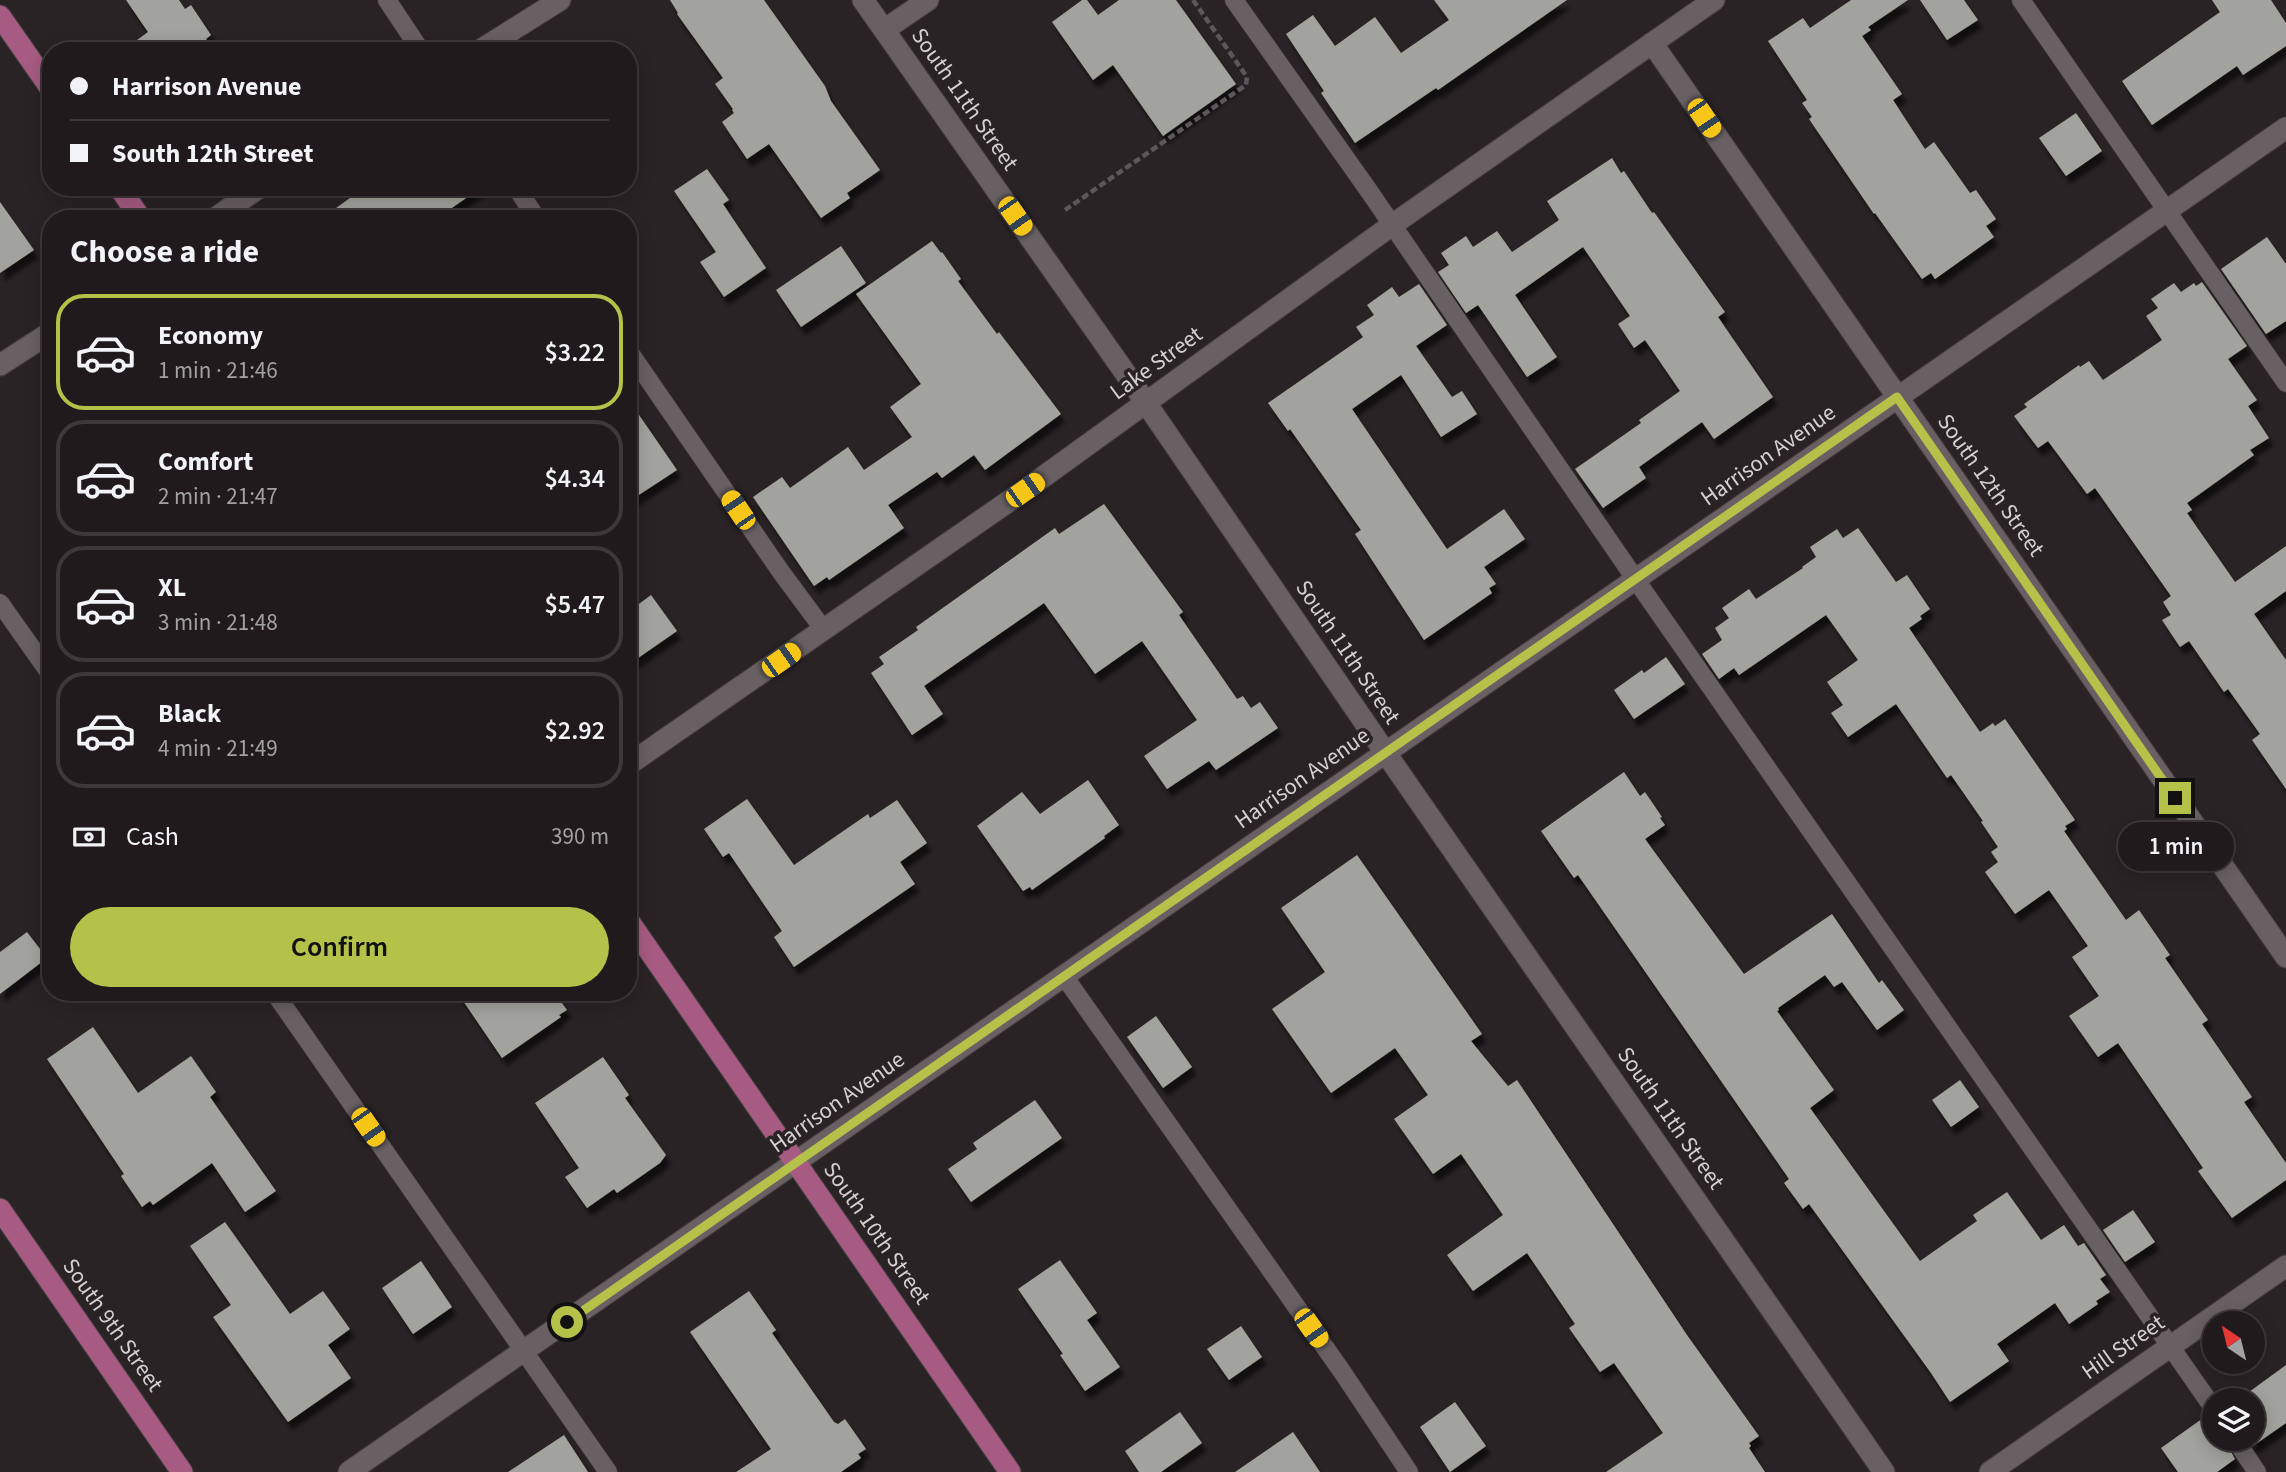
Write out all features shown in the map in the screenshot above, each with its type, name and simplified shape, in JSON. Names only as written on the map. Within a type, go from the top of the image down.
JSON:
[{"type":"main road","points":[[0,16],[42,76]]},
{"type":"main road","name":"South 10th Street","points":[[637,933],[1010,1472]]},
{"type":"main road","name":"South 9th Street","points":[[0,1209],[183,1472]]},
{"type":"street","points":[[493,42],[560,0]]},
{"type":"street","name":"South 11th Street","points":[[863,0],[1146,403],[1884,1472]]},
{"type":"street","points":[[884,30],[928,0]]},
{"type":"street","name":"Lake Street","points":[[637,759],[1036,482],[1392,225],[1714,0]]},
{"type":"street","name":"South 12th Street","points":[[1652,43],[2286,957]]},
{"type":"street","name":"Harrison Avenue","points":[[349,1472],[2286,128]]},
{"type":"street","points":[[227,210],[247,196]]},
{"type":"street","points":[[0,365],[42,338]]},
{"type":"street","name":"Hill Street","points":[[1990,1472],[2286,1266]]},
{"type":"lane","points":[[387,0],[415,42]]},
{"type":"lane","points":[[1234,0],[2202,1391]]},
{"type":"lane","points":[[2021,0],[2286,383]]},
{"type":"lane","points":[[637,363],[824,630]]},
{"type":"lane","points":[[0,603],[42,662]]},
{"type":"lane","points":[[1064,976],[1343,1373],[1409,1472]]},
{"type":"lane","points":[[280,1001],[608,1472]]},
{"type":"lane","points":[[2243,1451],[2257,1472]]},
{"type":"path","points":[[1065,210],[1246,85],[1247,77],[1193,0]]},
{"type":"building","points":[[126,0],[179,0],[185,9],[191,5],[211,35],[206,39],[208,42],[134,42],[148,32]]},
{"type":"building","points":[[670,0],[764,0],[880,170],[847,193],[850,198],[821,218],[769,144],[747,159],[722,122],[734,113],[715,84],[723,78]]},
{"type":"building","points":[[1082,0],[1087,0],[1098,15],[1119,0],[1176,0],[1236,84],[1163,136],[1113,65],[1093,80],[1052,22]]},
{"type":"building","points":[[1434,0],[1567,0],[1438,90],[1436,88],[1355,143],[1286,34],[1313,15],[1335,46],[1375,17],[1401,53],[1449,20]]},
{"type":"building","points":[[1851,0],[1908,0],[1868,27],[1871,30],[1862,36],[1902,94],[1893,100],[1925,149],[1934,142],[1970,193],[1976,190],[1996,219],[1986,226],[1994,237],[1935,279],[1931,273],[1922,279],[1874,214],[1809,119],[1812,117],[1802,103],[1807,100],[1768,41],[1803,18],[1810,28]]},
{"type":"building","points":[[1920,0],[1964,0],[1978,20],[1947,40]]},
{"type":"building","points":[[2212,0],[2271,0],[2286,23],[2286,46],[2243,75],[2237,66],[2152,125],[2122,81],[2220,12]]},
{"type":"building","points":[[2076,113],[2102,151],[2066,176],[2039,138]]},
{"type":"building","points":[[1612,158],[1725,312],[1718,317],[1773,397],[1714,439],[1702,422],[1639,467],[1646,478],[1603,508],[1575,469],[1641,423],[1639,420],[1680,391],[1645,340],[1634,348],[1618,324],[1630,316],[1583,247],[1515,295],[1557,357],[1527,377],[1478,305],[1466,313],[1438,272],[1449,265],[1441,253],[1466,236],[1473,247],[1497,231],[1512,252],[1559,220],[1547,201]]},
{"type":"building","points":[[707,169],[729,200],[723,204],[766,268],[724,297],[700,262],[716,252],[674,191]]},
{"type":"building","points":[[353,196],[469,196],[449,210],[333,210]]},
{"type":"building","points":[[0,202],[34,250],[0,273]]},
{"type":"building","points":[[2267,237],[2286,264],[2286,321],[2266,334],[2221,269]]},
{"type":"building","points":[[932,241],[997,334],[999,332],[1061,414],[985,470],[974,455],[942,478],[937,472],[888,505],[904,528],[829,580],[827,577],[814,586],[753,497],[782,477],[790,488],[848,447],[864,470],[912,437],[890,407],[921,384],[856,294]]},
{"type":"building","points":[[841,246],[866,283],[801,327],[776,290]]},
{"type":"building","points":[[2202,282],[2247,346],[2228,359],[2257,400],[2248,406],[2269,438],[2250,450],[2254,455],[2187,503],[2192,510],[2187,513],[2235,582],[2286,546],[2286,591],[2254,614],[2286,660],[2286,789],[2252,740],[2260,734],[2228,689],[2224,692],[2189,641],[2180,647],[2162,620],[2171,615],[2163,602],[2171,596],[2095,488],[2087,494],[2048,441],[2038,448],[2014,416],[2027,407],[2024,404],[2079,365],[2080,367],[2089,361],[2103,380],[2162,340],[2146,316],[2158,308],[2151,299],[2174,283],[2181,292],[2194,283],[2196,286]]},
{"type":"building","points":[[1419,284],[1447,325],[1416,346],[1452,397],[1462,391],[1477,414],[1441,437],[1401,375],[1352,409],[1447,549],[1504,509],[1525,539],[1484,567],[1496,584],[1489,588],[1492,593],[1424,640],[1355,534],[1361,530],[1290,429],[1288,431],[1268,403],[1363,337],[1356,327],[1374,315],[1367,305],[1392,287],[1399,297]]},
{"type":"building","points":[[637,412],[677,470],[637,496]]},
{"type":"building","points":[[1104,504],[1183,612],[1179,615],[1237,699],[1243,696],[1251,708],[1260,702],[1278,728],[1216,770],[1209,761],[1167,789],[1144,756],[1197,720],[1142,641],[1095,674],[1044,603],[924,686],[943,714],[912,735],[871,673],[884,664],[879,657],[918,630],[916,627],[1055,528],[1059,534]]},
{"type":"building","points":[[1858,528],[1896,582],[1907,575],[1930,609],[1909,628],[1980,732],[2005,719],[2075,820],[2065,826],[2067,829],[2064,831],[2126,920],[2139,910],[2170,955],[2165,958],[2208,1020],[2202,1024],[2252,1097],[2244,1102],[2286,1163],[2286,1180],[2232,1218],[2198,1171],[2203,1168],[2118,1043],[2098,1057],[2069,1016],[2099,996],[2072,957],[2088,946],[2049,890],[2015,914],[1985,872],[1998,862],[1991,852],[1998,847],[1951,775],[1947,778],[1896,704],[1848,737],[1831,713],[1843,705],[1827,682],[1858,660],[1826,615],[1739,675],[1734,668],[1719,679],[1702,654],[1722,640],[1715,628],[1729,618],[1722,608],[1749,589],[1756,599],[1803,568],[1816,557],[1810,547],[1837,529],[1843,538]]},
{"type":"building","points":[[651,595],[677,631],[637,659],[637,605]]},
{"type":"building","points":[[1666,657],[1685,684],[1634,719],[1614,690]]},
{"type":"building","points":[[1624,772],[1640,796],[1645,792],[1665,825],[1645,839],[1744,974],[1832,914],[1879,983],[1882,980],[1904,1010],[1877,1030],[1842,982],[1834,987],[1825,975],[1777,1011],[1834,1090],[1810,1108],[1920,1261],[1977,1221],[1973,1215],[2007,1192],[2041,1240],[2064,1225],[2078,1246],[2084,1243],[2106,1275],[2100,1279],[2110,1292],[2096,1301],[2098,1304],[2069,1324],[2055,1303],[1997,1344],[2009,1361],[1950,1402],[1809,1204],[1803,1209],[1784,1183],[1789,1179],[1578,875],[1574,878],[1541,831]]},
{"type":"building","points":[[1088,780],[1119,825],[1032,890],[1030,887],[1023,891],[977,826],[1022,792],[1040,814]]},
{"type":"building","points":[[747,799],[794,865],[868,814],[870,818],[897,800],[927,843],[900,862],[915,884],[794,967],[774,937],[782,931],[729,853],[723,857],[704,829]]},
{"type":"building","points":[[1357,855],[1482,1034],[1471,1041],[1508,1086],[1517,1080],[1687,1335],[1759,1436],[1749,1443],[1749,1448],[1765,1472],[1606,1472],[1663,1433],[1614,1363],[1600,1372],[1569,1328],[1575,1324],[1527,1253],[1473,1291],[1447,1255],[1503,1215],[1461,1154],[1433,1174],[1394,1119],[1428,1095],[1395,1048],[1331,1093],[1272,1009],[1325,972],[1281,908]]},
{"type":"building","points":[[27,932],[42,952],[42,962],[0,994],[0,952]]},
{"type":"building","points":[[463,1001],[560,1001],[567,1010],[559,1015],[561,1017],[502,1058]]},
{"type":"building","points":[[1156,1016],[1192,1067],[1163,1088],[1127,1037]]},
{"type":"building","points":[[93,1027],[138,1093],[191,1056],[216,1092],[210,1097],[276,1191],[245,1212],[212,1163],[153,1205],[150,1201],[142,1207],[121,1176],[124,1174],[47,1059]]},
{"type":"building","points":[[603,1057],[629,1095],[625,1098],[666,1155],[660,1163],[617,1193],[614,1189],[587,1208],[565,1177],[579,1168],[535,1103]]},
{"type":"building","points":[[1960,1080],[1979,1107],[1951,1127],[1932,1100]]},
{"type":"building","points":[[1035,1100],[1062,1138],[971,1202],[948,1169],[977,1149],[973,1143]]},
{"type":"building","points":[[2133,1210],[2155,1242],[2125,1262],[2103,1230]]},
{"type":"building","points":[[225,1222],[290,1314],[323,1291],[350,1329],[328,1345],[351,1378],[288,1422],[213,1317],[231,1305],[190,1246]]},
{"type":"building","points":[[1060,1260],[1097,1313],[1087,1320],[1120,1367],[1085,1391],[1018,1289]]},
{"type":"building","points":[[421,1261],[452,1307],[413,1334],[382,1288]]},
{"type":"building","points":[[749,1291],[776,1330],[772,1333],[834,1422],[838,1424],[845,1419],[866,1449],[858,1454],[861,1458],[841,1472],[736,1472],[771,1449],[690,1332]]},
{"type":"building","points":[[1241,1326],[1262,1357],[1229,1380],[1207,1349]]},
{"type":"building","points":[[2286,1365],[2286,1423],[2265,1438],[2265,1388],[2254,1388]]},
{"type":"building","points":[[1455,1402],[1486,1446],[1450,1472],[1420,1427]]},
{"type":"building","points":[[1180,1412],[1202,1443],[1161,1472],[1139,1472],[1125,1451]]},
{"type":"building","points":[[2202,1419],[2202,1451],[2230,1451],[2235,1459],[2217,1472],[2178,1472],[2161,1448]]},
{"type":"building","points":[[1293,1432],[1320,1472],[1235,1472]]},
{"type":"building","points":[[564,1435],[588,1472],[508,1472]]},
{"type":"route","points":[[567,1322],[1897,397],[2175,798]]}]
